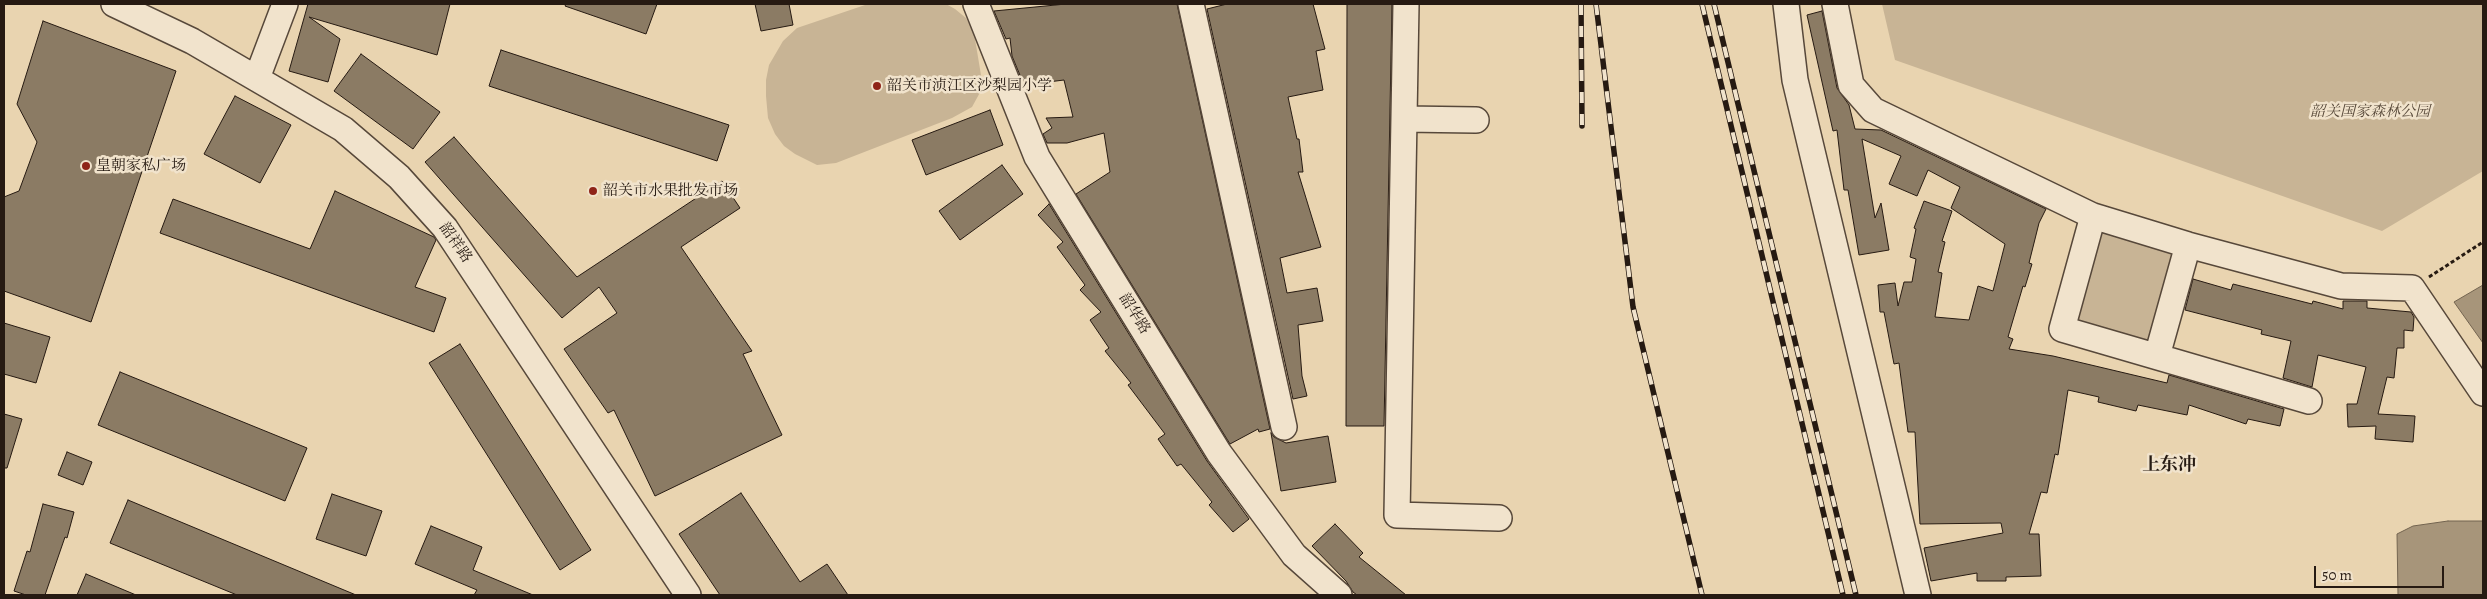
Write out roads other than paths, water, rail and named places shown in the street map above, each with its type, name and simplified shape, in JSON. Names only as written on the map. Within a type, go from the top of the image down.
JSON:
[{"type":"street","name":"韶祥路","points":[[114,4],[192,41],[343,128],[399,177],[445,228],[688,595]]},
{"type":"street","points":[[257,78],[285,4]]},
{"type":"street","name":"韶华路","points":[[976,4],[1037,157],[1047,174],[1219,453],[1294,555],[1338,595]]},
{"type":"street","points":[[1191,4],[1284,427]]},
{"type":"street","points":[[1406,4],[1397,515],[1499,518]]},
{"type":"street","points":[[1786,4],[1795,80],[1918,595]]},
{"type":"street","points":[[1835,4],[1852,85],[1873,110],[2093,216],[2188,245],[2342,286],[2412,288],[2483,393]]},
{"type":"street","points":[[1404,119],[1476,120]]},
{"type":"street","points":[[2093,216],[2062,329],[2310,401]]},
{"type":"street","points":[[2157,356],[2188,245]]},
{"type":"railway","points":[[1581,4],[1582,126]]},
{"type":"railway","points":[[1596,4],[1633,307],[1702,595]]},
{"type":"railway","points":[[1702,4],[1843,595]]},
{"type":"railway","points":[[1714,4],[1856,595]]},
{"type":"place","name":"韶关市浈江区沙梨园小学","points":[[877,86]]},
{"type":"place","name":"皇朝家私广场","points":[[86,166]]},
{"type":"place","name":"韶关市水果批发市场","points":[[593,191]]},
{"type":"district","name":"上东冲","points":[[2169,466]]},
{"type":"park label","name":"韶关国家森林公园","points":[[2370,112]]}]
